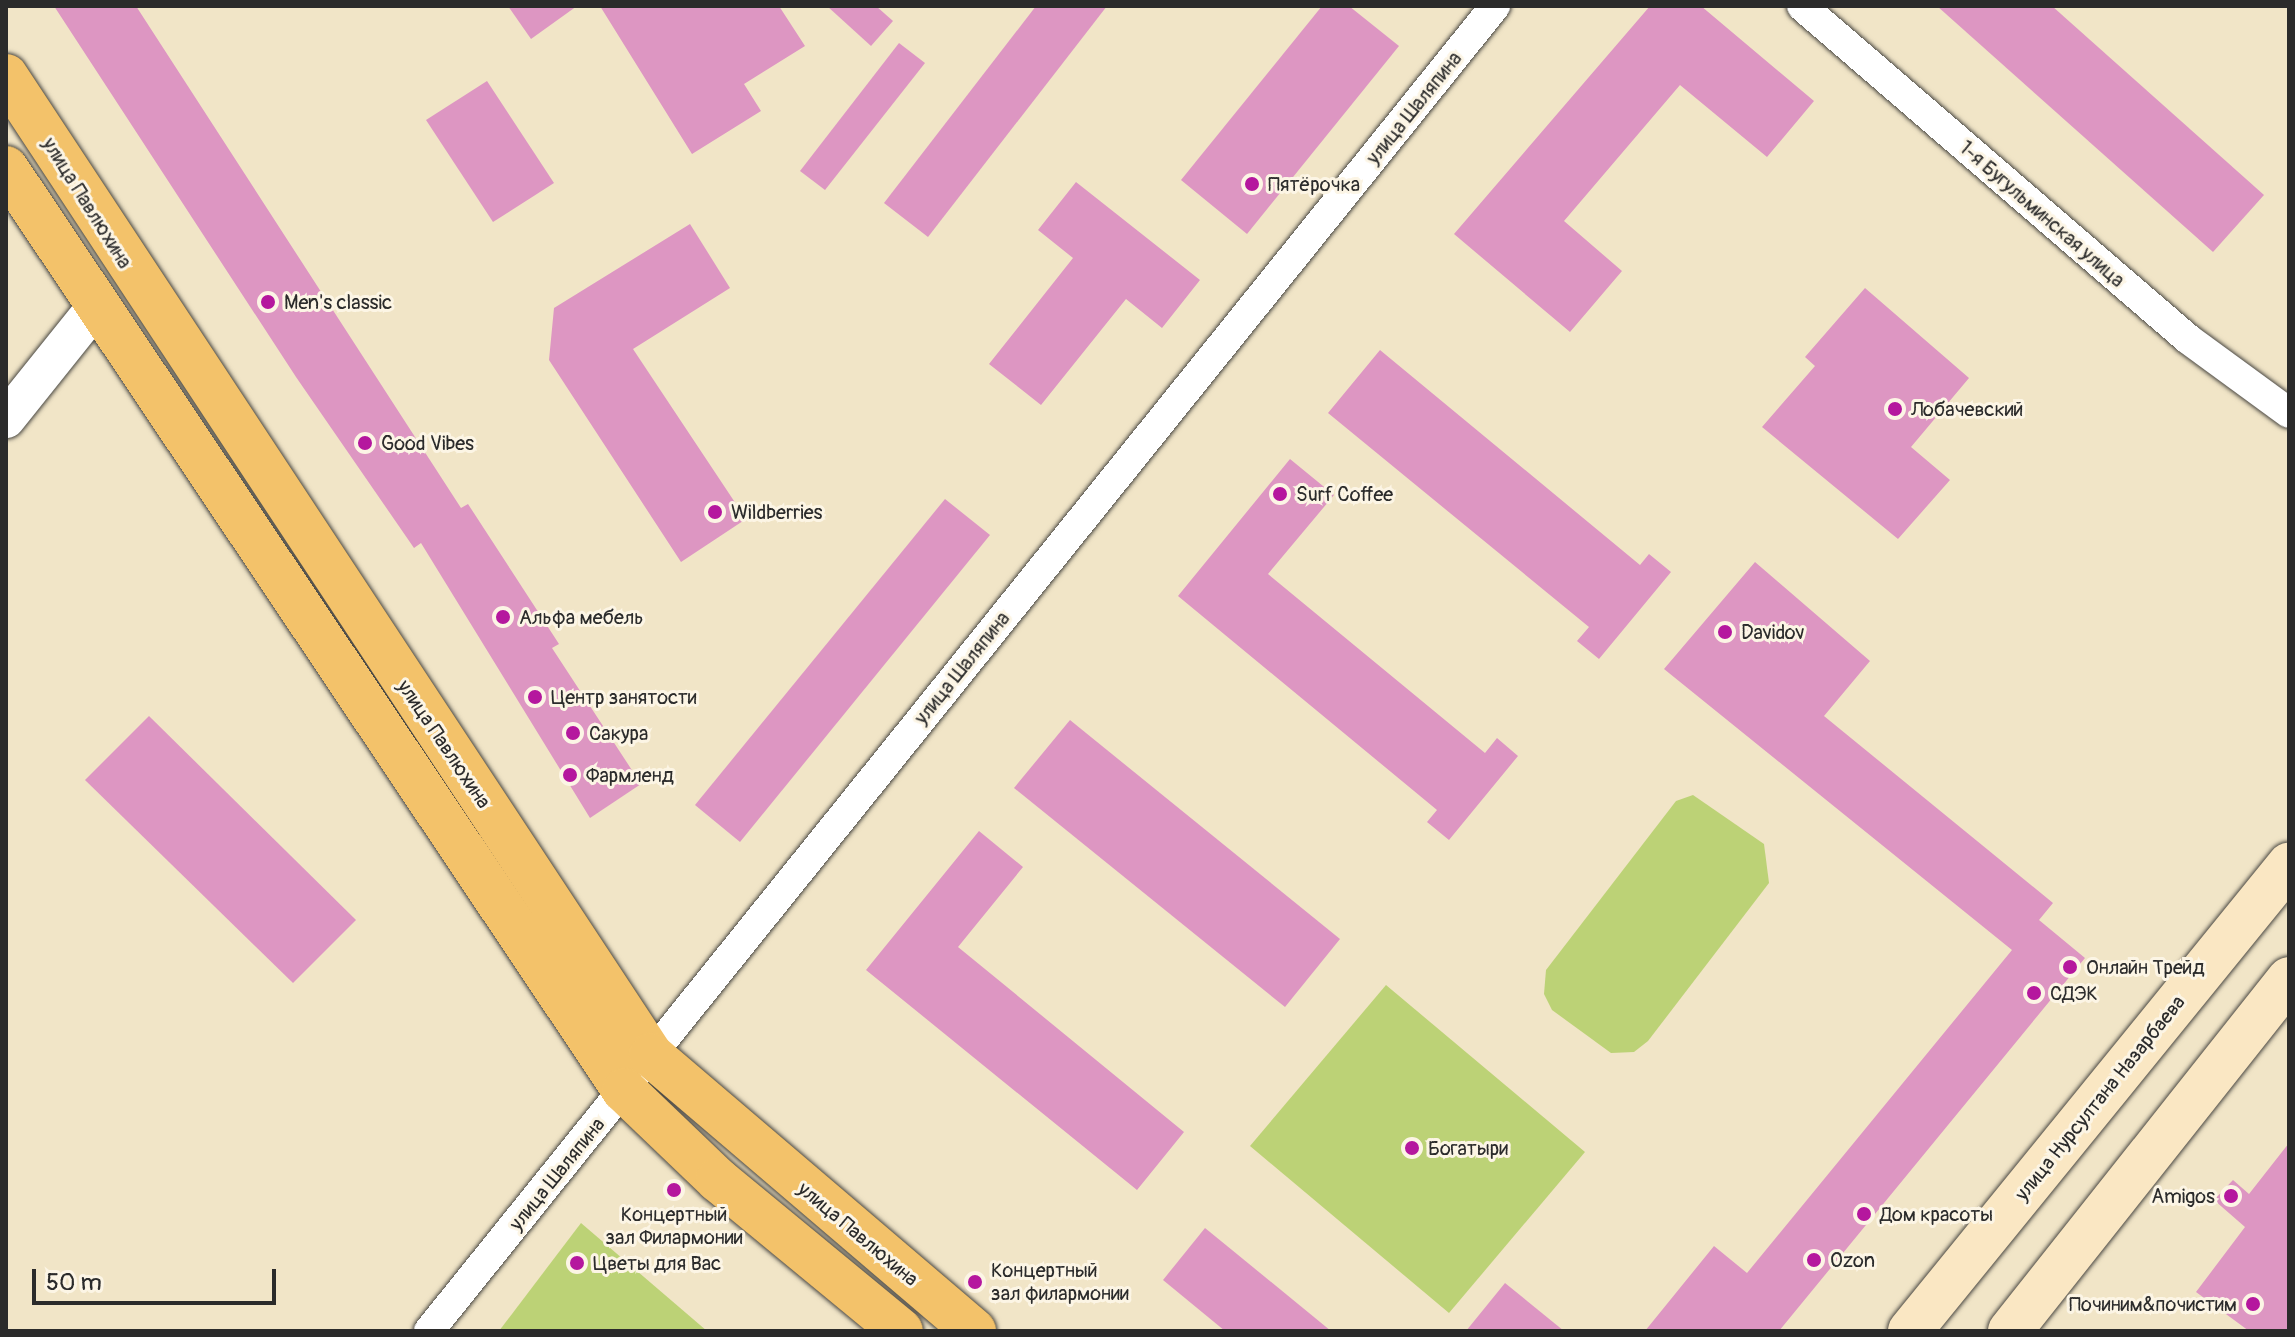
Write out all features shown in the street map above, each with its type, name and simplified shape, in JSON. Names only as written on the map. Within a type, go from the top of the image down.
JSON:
[{"type":"main road","name":"улица Павлюхина","points":[[6,76],[651,1055],[974,1331]]},
{"type":"main road","points":[[6,168],[95,308],[624,1090],[718,1180],[901,1331]]},
{"type":"main road","name":"улица Нурсултана Назарбаева","points":[[1910,1331],[2289,865]]},
{"type":"main road","points":[[2010,1331],[2289,979]]},
{"type":"street","name":"улица Шаляпина","points":[[429,1331],[1495,6]]},
{"type":"street","name":"1-я Бугульминская улица","points":[[1802,6],[2176,330],[2289,413]]},
{"type":"street","points":[[6,419],[95,308]]},
{"type":"green space","points":[[1693,795],[1764,844],[1769,883],[1648,1041],[1634,1052],[1611,1053],[1552,1010],[1544,994],[1546,970],[1676,801]]},
{"type":"green space","points":[[1386,985],[1585,1152],[1449,1313],[1250,1146]]},
{"type":"green space","points":[[581,1223],[707,1331],[499,1331]]},
{"type":"building","points":[[54,6],[136,6],[461,508],[468,504],[559,644],[552,648],[641,784],[590,818],[421,543],[414,548],[296,377]]},
{"type":"building","points":[[508,6],[577,6],[531,39]]},
{"type":"building","points":[[600,6],[779,6],[805,46],[744,84],[761,111],[692,154]]},
{"type":"building","points":[[827,6],[876,6],[893,21],[871,46]]},
{"type":"building","points":[[1036,6],[1107,6],[928,237],[884,203]]},
{"type":"building","points":[[1322,6],[1349,6],[1399,46],[1247,234],[1181,180]]},
{"type":"building","points":[[1650,6],[1701,6],[1814,101],[1767,157],[1680,85],[1564,221],[1622,271],[1570,332],[1454,234]]},
{"type":"building","points":[[1937,6],[2052,6],[2264,195],[2213,252]]},
{"type":"building","points":[[899,43],[925,63],[825,190],[800,171]]},
{"type":"building","points":[[487,81],[554,183],[493,222],[426,120]]},
{"type":"building","points":[[1076,182],[1200,280],[1162,328],[1126,299],[1041,405],[989,364],[1073,258],[1038,230]]},
{"type":"building","points":[[690,224],[730,288],[633,349],[746,519],[681,562],[549,360],[554,308]]},
{"type":"building","points":[[1865,288],[1969,378],[1911,447],[1950,480],[1898,539],[1762,427],[1815,366],[1805,357]]},
{"type":"building","points":[[1380,350],[1640,565],[1649,554],[1671,572],[1599,659],[1577,641],[1589,627],[1328,413]]},
{"type":"building","points":[[1290,459],[1334,495],[1268,574],[1485,753],[1497,738],[1518,756],[1449,840],[1427,822],[1437,810],[1178,596]]},
{"type":"building","points":[[945,499],[990,535],[740,842],[695,805]]},
{"type":"building","points":[[1755,562],[1870,661],[1824,716],[2053,903],[2039,920],[2085,958],[1779,1331],[1645,1331],[1714,1246],[1747,1273],[2012,950],[1664,669]]},
{"type":"building","points":[[149,716],[356,920],[293,983],[85,780]]},
{"type":"building","points":[[1070,720],[1340,939],[1285,1007],[1014,788]]},
{"type":"building","points":[[979,831],[1023,867],[958,947],[1184,1132],[1137,1190],[866,970]]},
{"type":"building","points":[[2289,1143],[2289,1331],[2249,1331],[2196,1292],[2245,1227],[2214,1200],[2233,1180],[2249,1194]]},
{"type":"building","points":[[1205,1228],[1331,1331],[1225,1331],[1163,1280]]},
{"type":"building","points":[[1505,1283],[1564,1331],[1466,1331]]},
{"type":"place","name":"Пятёрочка","points":[[1252,184]]},
{"type":"place","name":"Men's classic","points":[[268,302]]},
{"type":"place","name":"Лобачевский","points":[[1895,409]]},
{"type":"place","name":"Good Vibes","points":[[365,443]]},
{"type":"place","name":"Surf Coffee","points":[[1280,494]]},
{"type":"place","name":"Wildberries","points":[[715,512]]},
{"type":"place","name":"Альфа мебель","points":[[503,617]]},
{"type":"place","name":"Davidov","points":[[1725,632]]},
{"type":"place","name":"Центр занятости","points":[[535,697]]},
{"type":"place","name":"Сакура","points":[[573,733]]},
{"type":"place","name":"Фармленд","points":[[570,775]]},
{"type":"place","name":"Онлайн Трейд","points":[[2070,967]]},
{"type":"place","name":"СДЭК","points":[[2034,993]]},
{"type":"place","name":"Богатыри","points":[[1412,1148]]},
{"type":"place","name":"Концертный зал Филармонии","points":[[674,1190]]},
{"type":"place","name":"Amigos","points":[[2231,1196]]},
{"type":"place","name":"Дом красоты","points":[[1864,1214]]},
{"type":"place","name":"Ozon","points":[[1814,1260]]},
{"type":"place","name":"Цветы для Вас","points":[[577,1263]]},
{"type":"place","name":"Концертный зал филармонии","points":[[975,1282]]},
{"type":"place","name":"Починим&почистим","points":[[2253,1304]]}]
